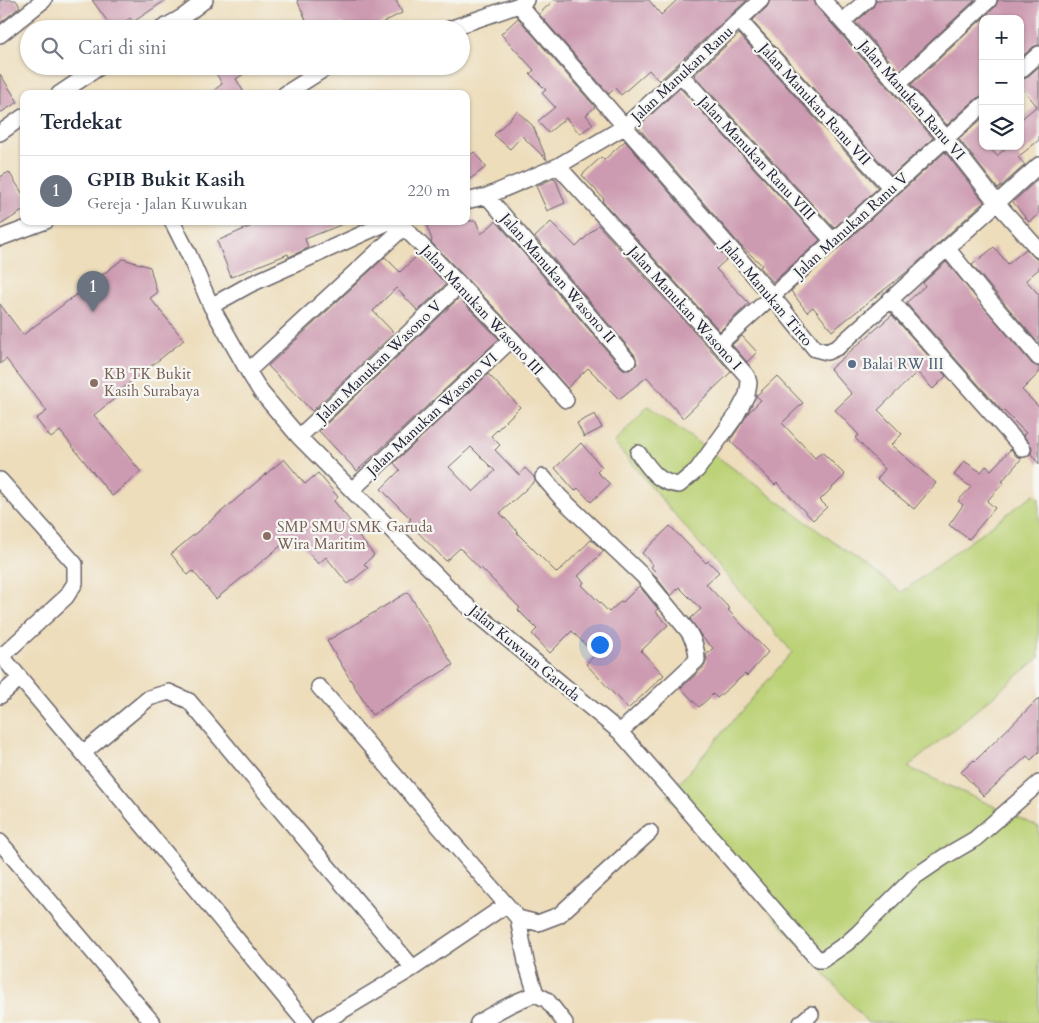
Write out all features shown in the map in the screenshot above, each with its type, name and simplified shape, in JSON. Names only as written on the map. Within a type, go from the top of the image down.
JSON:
[{"type":"street","points":[[0,35],[44,0]]},
{"type":"street","points":[[177,20],[205,0]]},
{"type":"street","name":"Jalan Manukan Ranu","points":[[470,200],[487,196],[558,166],[624,127],[761,0]]},
{"type":"street","name":"Jalan Manukan Ranu VI","points":[[823,0],[946,138],[998,203],[1039,250]]},
{"type":"street","points":[[843,21],[868,0]]},
{"type":"street","points":[[898,84],[990,0]]},
{"type":"street","points":[[470,22],[523,3]]},
{"type":"street","name":"Jalan Manukan Tirto","points":[[523,3],[624,127],[772,296],[815,349],[827,352],[838,347],[1039,165]]},
{"type":"street","name":"Jalan Manukan Ranu VII","points":[[739,20],[891,188]]},
{"type":"street","points":[[1024,67],[1039,54]]},
{"type":"street","points":[[64,90],[87,75]]},
{"type":"street","points":[[292,90],[316,75]]},
{"type":"street","name":"Jalan Manukan Ranu VIII","points":[[681,75],[833,241]]},
{"type":"street","name":"Jalan Manukan Ranu V","points":[[718,344],[979,109]]},
{"type":"street","points":[[0,132],[20,119]]},
{"type":"street","name":"Jalan Manukan Wasono I","points":[[558,166],[718,344],[746,376],[749,383],[747,395],[736,416],[697,470],[679,485],[668,484],[657,477],[638,453]]},
{"type":"street","name":"Jalan Manukan Wasono II","points":[[487,196],[628,360]]},
{"type":"street","points":[[0,238],[35,225]]},
{"type":"street","name":"Jalan Kuwuan Garuda","points":[[174,225],[211,306],[248,371],[261,392],[299,437],[464,603],[620,732],[818,960],[822,960],[847,943],[913,878],[975,839],[1039,783]]},
{"type":"street","points":[[211,306],[249,285],[393,225]]},
{"type":"street","points":[[248,371],[396,225]]},
{"type":"street","name":"Jalan Manukan Wasono III","points":[[400,225],[512,339],[566,400]]},
{"type":"street","points":[[947,248],[1039,358]]},
{"type":"street","name":"Jalan Manukan Wasono V","points":[[299,437],[459,285]]},
{"type":"street","points":[[890,299],[1023,448]]},
{"type":"street","name":"Jalan Manukan Wasono VI","points":[[352,490],[512,339]]},
{"type":"street","points":[[543,477],[560,497],[643,576],[694,640],[697,650],[696,660],[620,732]]},
{"type":"street","points":[[0,480],[75,564],[75,583],[66,597],[1,655],[306,1023]]},
{"type":"street","points":[[0,696],[20,678]]},
{"type":"street","points":[[319,687],[518,918],[538,923],[559,915],[650,832]]},
{"type":"street","points":[[83,753],[149,698],[169,692],[189,701],[413,968]]},
{"type":"street","points":[[0,842],[153,1023]]},
{"type":"street","points":[[322,1023],[413,968],[506,906]]},
{"type":"street","points":[[518,918],[526,962],[536,994],[547,1000],[565,1023]]},
{"type":"street","points":[[478,1023],[502,1008],[536,994]]},
{"type":"green space","points":[[648,406],[902,592],[1034,494],[1039,498],[1039,658],[908,767],[1039,827],[1039,1023],[868,1023],[668,796],[792,652],[614,443]]},
{"type":"building","points":[[0,0],[16,0],[20,7],[0,23]]},
{"type":"building","points":[[92,0],[166,0],[136,20],[130,18],[127,20],[106,20]]},
{"type":"building","points":[[297,0],[396,0],[402,13],[388,20],[306,20]]},
{"type":"building","points":[[554,0],[649,0],[661,15],[677,0],[747,0],[659,81],[649,70],[621,95],[615,88],[609,94],[539,14]]},
{"type":"building","points":[[770,0],[814,0],[816,6],[933,138],[892,175],[752,21],[767,7]]},
{"type":"building","points":[[876,0],[975,0],[899,71],[856,22],[873,7]]},
{"type":"building","points":[[998,0],[1039,0],[1039,45],[1033,47],[1024,55],[1024,15],[986,15],[995,7]]},
{"type":"building","points":[[518,18],[595,107],[586,115],[593,124],[580,134],[566,118],[548,133],[538,121],[555,107],[542,93],[546,90],[530,74],[534,70],[501,34]]},
{"type":"building","points":[[979,22],[979,97],[947,125],[911,85]]},
{"type":"building","points":[[739,34],[878,188],[834,228],[694,75]]},
{"type":"building","points":[[1039,67],[1039,140],[1018,157],[1025,165],[998,189],[959,139],[979,122],[979,150],[992,150],[997,156],[1004,150],[1024,150],[1024,117],[1037,106],[1024,91],[1024,79]]},
{"type":"building","points":[[0,74],[18,102],[0,113]]},
{"type":"building","points":[[217,75],[242,75],[236,79],[243,90],[214,90],[222,84]]},
{"type":"building","points":[[680,88],[820,240],[773,282],[760,267],[762,265],[741,246],[638,127]]},
{"type":"building","points":[[517,111],[533,126],[547,160],[522,136],[510,149],[494,135]]},
{"type":"building","points":[[625,141],[727,259],[716,269],[749,303],[720,331],[602,201],[604,199],[582,175],[601,157],[604,160]]},
{"type":"building","points":[[474,152],[486,167],[470,179],[470,155]]},
{"type":"building","points":[[945,152],[984,202],[908,271],[832,331],[813,307],[807,312],[791,291]]},
{"type":"building","points":[[9,172],[20,190],[20,212],[0,225],[0,177]]},
{"type":"building","points":[[555,178],[565,203],[547,211],[536,186]]},
{"type":"building","points":[[1038,179],[1039,214],[1029,222],[1013,202]]},
{"type":"building","points":[[470,221],[476,221],[481,234],[496,221],[621,367],[625,370],[630,370],[637,364],[635,355],[535,237],[551,222],[576,247],[598,225],[731,372],[683,418],[647,377],[619,399],[588,368],[567,388],[519,333],[431,242],[426,225],[470,225]]},
{"type":"building","points":[[254,225],[340,225],[305,239],[308,248],[289,257],[288,254],[231,277],[217,241]]},
{"type":"building","points":[[994,247],[1008,264],[1026,249],[1039,262],[1039,269],[1026,280],[1039,295],[1039,344],[972,265]]},
{"type":"building","points":[[418,255],[446,284],[418,311],[396,288],[373,311],[394,333],[312,411],[268,366],[385,257],[400,272]]},
{"type":"building","points":[[123,259],[150,267],[157,293],[150,298],[184,340],[122,389],[124,391],[94,415],[141,472],[112,496],[60,431],[51,438],[36,419],[47,411],[6,359],[0,364],[0,304],[23,335]]},
{"type":"building","points":[[946,262],[1032,364],[1039,367],[1039,373],[1022,390],[1039,407],[1039,464],[1031,454],[1032,447],[1023,435],[1026,433],[1002,411],[906,303],[925,286],[923,283]]},
{"type":"building","points":[[459,298],[499,339],[357,471],[319,431]]},
{"type":"building","points":[[892,315],[946,376],[933,389],[917,372],[878,410],[902,434],[891,445],[936,483],[914,509],[877,479],[885,469],[855,438],[859,435],[835,410],[852,394],[830,369]]},
{"type":"building","points":[[742,336],[757,352],[747,362],[732,345]]},
{"type":"building","points":[[488,374],[520,407],[491,436],[500,445],[495,450],[519,475],[525,468],[534,477],[535,481],[500,513],[557,573],[591,540],[604,551],[578,576],[584,582],[582,585],[609,612],[621,601],[623,602],[639,586],[658,609],[655,611],[668,625],[641,651],[664,675],[628,709],[586,664],[595,655],[572,631],[550,653],[532,634],[537,629],[518,610],[520,608],[460,548],[446,561],[408,522],[411,519],[381,489],[400,470],[394,463]],"holes":[[[471,447],[495,471],[473,492],[449,467]]]},
{"type":"building","points":[[777,376],[803,403],[782,423],[815,458],[822,452],[845,475],[820,500],[827,507],[813,520],[777,483],[775,485],[730,441],[749,412],[761,400],[756,396]]},
{"type":"building","points":[[595,414],[602,428],[584,437],[577,423]]},
{"type":"building","points":[[581,443],[602,467],[597,472],[610,484],[591,502],[578,488],[575,491],[555,468]]},
{"type":"building","points":[[1011,449],[1016,456],[1022,458],[987,501],[995,508],[969,539],[949,525],[963,505],[958,501],[971,487],[954,475],[964,461],[981,472],[986,466],[991,470]]},
{"type":"building","points":[[284,459],[305,484],[318,473],[338,497],[334,501],[374,555],[364,564],[368,568],[348,584],[326,557],[318,564],[294,535],[216,599],[193,571],[188,575],[171,554]]},
{"type":"building","points":[[670,526],[706,563],[708,561],[719,572],[706,584],[768,652],[747,676],[745,674],[717,698],[713,694],[699,707],[681,688],[704,667],[707,660],[706,655],[713,648],[702,637],[690,619],[701,609],[679,587],[671,596],[653,573],[655,571],[651,567],[653,565],[642,553]]},
{"type":"building","points":[[408,592],[453,665],[372,715],[327,641]]},
{"type":"building","points":[[1039,698],[1039,752],[1031,760],[1027,756],[984,796],[961,772],[975,761]]},
{"type":"place","name":"GPIB Bukit Kasih","points":[[93,312]]},
{"type":"place","name":"Balai RW III","points":[[852,364]]},
{"type":"place","name":"KB TK Bukit Kasih Surabaya","points":[[94,383]]},
{"type":"place","name":"SMP SMU SMK Garuda Wira Maritim","points":[[267,536]]}]
